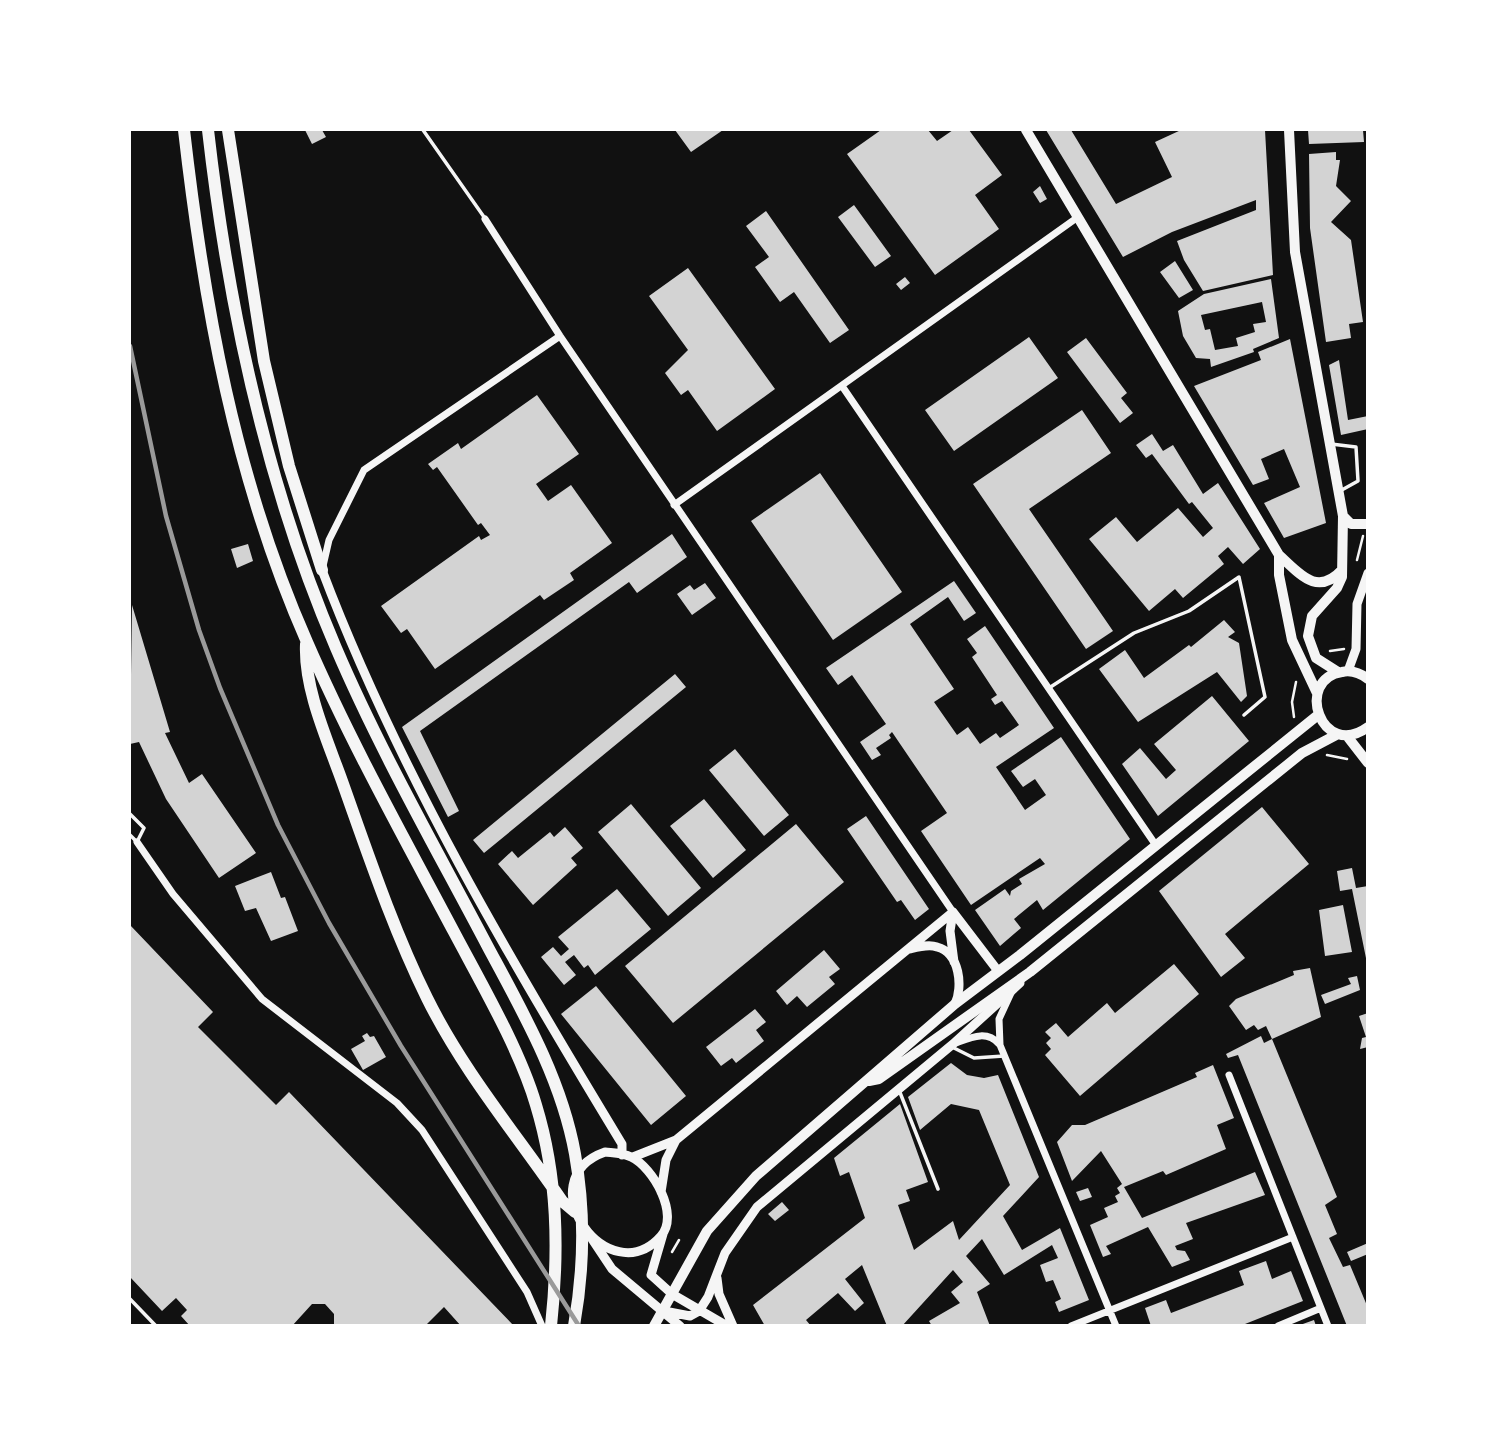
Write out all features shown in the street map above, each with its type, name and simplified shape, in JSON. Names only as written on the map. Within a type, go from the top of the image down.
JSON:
[{"type":"highway","points":[[184,130],[203,281],[242,462],[306,640],[351,737],[484,988],[536,1102],[555,1199],[557,1241],[551,1325]]},
{"type":"highway","points":[[208,130],[214,182],[253,389],[284,508],[310,583],[335,648],[374,730],[535,1036],[565,1115],[575,1154],[581,1231],[582,1268],[574,1325]]},
{"type":"highway","points":[[228,130],[264,361],[289,466],[322,570]]},
{"type":"highway","points":[[306,640],[304,667],[337,766],[371,864],[427,999],[473,1076],[562,1201],[575,1212]]},
{"type":"main road","points":[[1026,130],[1279,555],[1312,582],[1334,579],[1344,568]]},
{"type":"main road","points":[[1290,130],[1295,252],[1343,516],[1344,568],[1337,588],[1312,616],[1308,628],[1313,654],[1343,672],[1367,679]]},
{"type":"main road","points":[[1343,516],[1351,524],[1367,524]]},
{"type":"main road","points":[[1279,555],[1279,575],[1292,640],[1317,693],[1318,715],[1329,730],[1343,735],[1367,763]]},
{"type":"main road","points":[[1317,693],[1322,683],[1343,672]]},
{"type":"main road","points":[[654,1325],[707,1231],[735,1196],[869,1081],[873,1072],[955,1004],[1318,715]]},
{"type":"main road","points":[[869,1081],[879,1079],[1030,972],[1302,753],[1343,735],[1358,734],[1367,727]]},
{"type":"street","points":[[674,505],[1078,217]]},
{"type":"street","points":[[485,219],[674,505],[953,912],[998,971]]},
{"type":"street","points":[[560,336],[364,470],[329,541],[322,570],[392,731],[514,965],[622,1144],[622,1154]]},
{"type":"street","points":[[842,386],[1155,844]]},
{"type":"street","points":[[1343,672],[1356,649],[1357,604],[1367,573]]},
{"type":"street","points":[[137,842],[173,894],[262,999],[397,1103],[422,1130],[527,1292],[542,1325]]},
{"type":"street","points":[[633,1157],[676,1140],[953,912]]},
{"type":"street","points":[[953,912],[950,931],[960,986],[955,1004]]},
{"type":"street","points":[[908,949],[937,947],[945,951],[955,965]]},
{"type":"street","points":[[664,1311],[690,1316],[699,1311],[708,1297],[733,1239],[757,1207],[952,1045],[1011,993],[1030,972]]},
{"type":"street","points":[[999,1045],[999,1019],[1011,993]]},
{"type":"street","points":[[952,1045],[984,1035],[992,1037],[999,1045],[1116,1325]]},
{"type":"street","points":[[1229,1075],[1328,1325]]},
{"type":"street","points":[[676,1140],[666,1160],[661,1192],[666,1218],[651,1275],[659,1284],[699,1311],[727,1325]]},
{"type":"street","points":[[661,1192],[647,1170],[633,1157],[605,1152],[583,1163],[573,1190],[575,1212],[612,1269],[680,1325]]},
{"type":"street","points":[[589,1235],[621,1252],[636,1252],[649,1247],[664,1233]]},
{"type":"street","points":[[1071,1325],[1293,1237]]},
{"type":"street","points":[[718,1269],[719,1294],[733,1325]]},
{"type":"street","points":[[1278,1325],[1321,1308]]},
{"type":"lane","points":[[422,130],[485,219]]},
{"type":"lane","points":[[1330,444],[1356,447],[1358,481],[1338,492]]},
{"type":"lane","points":[[1049,688],[1134,633],[1189,611],[1239,577],[1265,697],[1244,715]]},
{"type":"lane","points":[[130,814],[144,828],[137,842],[130,835]]},
{"type":"lane","points":[[952,1045],[974,1058],[1004,1056]]},
{"type":"lane","points":[[898,1088],[938,1189]]},
{"type":"lane","points":[[130,1299],[156,1325]]},
{"type":"building","points":[[305,130],[322,130],[326,137],[312,144]]},
{"type":"building","points":[[675,130],[723,130],[691,152]]},
{"type":"building","points":[[881,130],[928,130],[937,141],[953,130],[969,130],[1002,175],[975,195],[999,229],[935,275],[847,154]]},
{"type":"building","points":[[1046,130],[1071,130],[1116,204],[1172,177],[1155,142],[1181,130],[1265,130],[1273,275],[1203,291],[1184,260],[1177,241],[1256,210],[1256,200],[1172,232],[1123,257]]},
{"type":"building","points":[[1308,130],[1363,130],[1364,142],[1309,144]]},
{"type":"building","points":[[1336,152],[1336,160],[1340,160],[1336,186],[1351,201],[1331,222],[1351,240],[1363,322],[1349,324],[1351,338],[1326,342],[1310,228],[1309,154]]},
{"type":"building","points":[[1040,186],[1047,199],[1040,203],[1033,192]]},
{"type":"building","points":[[854,205],[891,256],[875,267],[838,217]]},
{"type":"building","points":[[766,211],[849,330],[830,343],[794,292],[780,302],[755,267],[769,257],[746,226]]},
{"type":"building","points":[[1175,261],[1193,290],[1179,298],[1160,272]]},
{"type":"building","points":[[688,268],[775,389],[717,431],[688,390],[681,395],[665,373],[688,350],[649,296]]},
{"type":"building","points":[[905,277],[910,283],[901,290],[896,284]]},
{"type":"building","points":[[1271,279],[1279,338],[1253,349],[1254,352],[1211,367],[1210,359],[1196,358],[1183,336],[1178,311],[1204,294]],"holes":[[[1262,302],[1266,322],[1253,324],[1255,332],[1236,338],[1238,346],[1215,350],[1210,329],[1205,330],[1201,315]]]},
{"type":"building","points":[[1029,337],[1058,378],[954,451],[925,410]]},
{"type":"building","points":[[1086,338],[1127,393],[1121,398],[1133,413],[1120,423],[1067,352]]},
{"type":"building","points":[[1290,339],[1326,523],[1284,538],[1264,503],[1300,487],[1284,449],[1261,459],[1269,479],[1253,485],[1194,386],[1261,360],[1258,352]]},
{"type":"building","points":[[1339,360],[1348,420],[1368,416],[1368,429],[1341,435],[1329,365]]},
{"type":"building","points":[[537,395],[579,454],[536,484],[548,501],[571,485],[612,543],[570,573],[574,580],[544,600],[540,595],[435,669],[407,629],[401,633],[381,606],[479,536],[481,540],[490,535],[481,523],[478,525],[437,467],[433,470],[428,464],[458,443],[461,449]]},
{"type":"building","points":[[1082,410],[1111,453],[1029,509],[1113,631],[1086,649],[973,484]]},
{"type":"building","points":[[1152,434],[1163,451],[1173,445],[1203,494],[1218,483],[1260,549],[1243,564],[1228,547],[1218,556],[1224,564],[1183,598],[1175,589],[1149,611],[1089,539],[1116,517],[1137,542],[1178,508],[1203,537],[1213,528],[1192,502],[1189,504],[1152,454],[1146,458],[1136,445]]},
{"type":"building","points":[[820,473],[902,592],[833,640],[751,521]]},
{"type":"building","points":[[672,534],[687,557],[637,593],[629,582],[420,731],[459,811],[448,817],[402,727]]},
{"type":"building","points":[[248,544],[253,561],[237,568],[231,549]]},
{"type":"building","points":[[954,581],[976,613],[964,621],[948,597],[910,624],[954,689],[934,702],[957,735],[968,727],[980,744],[996,733],[1000,738],[1019,725],[1002,701],[995,705],[991,699],[997,695],[972,657],[977,653],[967,639],[985,626],[1054,728],[996,767],[1025,810],[1046,795],[1035,779],[1023,787],[1011,771],[1061,737],[1130,839],[1043,910],[1037,900],[1014,919],[1021,928],[1000,946],[975,910],[1005,889],[1010,896],[1011,891],[1022,884],[1019,879],[1045,864],[1040,858],[971,905],[921,831],[947,813],[892,732],[889,735],[891,738],[876,748],[881,755],[872,760],[860,742],[886,724],[852,675],[838,685],[826,668]]},
{"type":"building","points":[[705,583],[716,598],[692,615],[677,594],[690,585],[694,590]]},
{"type":"building","points":[[132,605],[170,732],[165,733],[189,783],[202,774],[256,853],[219,878],[166,799],[139,742],[130,744]]},
{"type":"building","points":[[1224,620],[1235,632],[1228,637],[1239,643],[1247,696],[1241,702],[1217,672],[1138,722],[1099,669],[1125,650],[1144,678],[1189,645],[1191,647]]},
{"type":"building","points":[[675,674],[686,687],[484,853],[473,840]]},
{"type":"building","points":[[1212,696],[1249,741],[1158,816],[1122,764],[1140,748],[1166,779],[1176,770],[1154,744]]},
{"type":"building","points":[[735,749],[789,815],[764,836],[709,770]]},
{"type":"building","points":[[704,799],[746,850],[713,878],[670,826]]},
{"type":"building","points":[[631,804],[701,888],[668,916],[598,832]]},
{"type":"building","points":[[1262,807],[1309,864],[1225,934],[1245,958],[1221,977],[1159,891]]},
{"type":"building","points":[[866,816],[929,909],[915,920],[901,900],[897,902],[847,829]]},
{"type":"building","points":[[796,824],[844,882],[673,1023],[625,966]]},
{"type":"building","points":[[565,827],[583,848],[571,858],[577,865],[533,905],[498,864],[512,851],[518,858],[550,832],[554,837]]},
{"type":"building","points":[[1352,868],[1356,888],[1368,886],[1368,968],[1352,889],[1340,891],[1337,871]]},
{"type":"building","points":[[271,872],[281,898],[285,897],[298,931],[271,941],[256,908],[245,911],[235,886]]},
{"type":"building","points":[[617,889],[651,929],[595,975],[588,965],[584,968],[574,955],[565,962],[576,975],[564,985],[541,957],[553,947],[561,956],[569,949],[558,937]]},
{"type":"building","points":[[1343,905],[1352,952],[1325,956],[1319,910]]},
{"type":"building","points":[[130,925],[213,1012],[198,1027],[276,1105],[289,1092],[514,1326],[461,1326],[444,1307],[425,1326],[334,1326],[334,1314],[325,1304],[312,1304],[292,1326],[190,1326],[181,1316],[187,1310],[176,1298],[162,1311],[130,1277]]},
{"type":"building","points":[[824,950],[840,969],[829,977],[835,984],[807,1007],[797,996],[787,1005],[776,991]]},
{"type":"building","points":[[1174,964],[1199,994],[1080,1096],[1045,1055],[1051,1049],[1046,1043],[1051,1038],[1045,1032],[1056,1023],[1068,1037],[1107,1003],[1115,1013]]},
{"type":"building","points":[[1310,968],[1321,1017],[1272,1039],[1266,1026],[1258,1030],[1254,1025],[1246,1030],[1229,1006],[1236,999],[1294,975],[1293,971]]},
{"type":"building","points":[[1357,976],[1360,990],[1325,1004],[1321,995],[1351,984],[1348,978]]},
{"type":"building","points":[[596,986],[686,1096],[651,1125],[561,1014]]},
{"type":"building","points":[[755,1009],[766,1022],[756,1030],[764,1041],[736,1063],[732,1058],[721,1066],[706,1047]]},
{"type":"building","points":[[1368,1013],[1368,1047],[1360,1049],[1362,1038],[1366,1037],[1359,1016]]},
{"type":"building","points":[[367,1033],[370,1037],[374,1036],[386,1057],[363,1070],[351,1049],[365,1041],[362,1036]]},
{"type":"building","points":[[1261,1036],[1264,1043],[1272,1039],[1337,1197],[1325,1205],[1337,1234],[1329,1238],[1343,1267],[1350,1265],[1368,1308],[1368,1326],[1347,1326],[1238,1055],[1228,1058],[1226,1054]]},
{"type":"building","points":[[951,1063],[967,1075],[984,1078],[998,1075],[1039,1177],[1003,1216],[1022,1250],[1060,1228],[1089,1300],[1059,1312],[1055,1302],[1061,1299],[1053,1280],[1046,1282],[1040,1265],[1058,1258],[1052,1245],[1004,1275],[982,1239],[966,1256],[990,1284],[977,1292],[990,1326],[932,1326],[929,1321],[960,1303],[951,1292],[963,1282],[953,1270],[902,1326],[887,1326],[862,1265],[845,1279],[864,1303],[855,1311],[838,1293],[806,1320],[811,1326],[765,1326],[753,1305],[865,1218],[849,1172],[840,1176],[834,1158],[900,1104],[928,1182],[906,1190],[910,1201],[898,1205],[914,1250],[953,1221],[959,1240],[1010,1185],[979,1110],[951,1104],[920,1130],[908,1097]]},
{"type":"building","points":[[1213,1065],[1234,1118],[1217,1125],[1226,1149],[1166,1175],[1163,1171],[1124,1187],[1142,1218],[1255,1172],[1265,1195],[1186,1223],[1193,1239],[1175,1246],[1177,1250],[1185,1251],[1190,1260],[1172,1267],[1148,1227],[1106,1246],[1111,1254],[1103,1257],[1090,1225],[1108,1217],[1104,1208],[1118,1202],[1115,1196],[1120,1193],[1117,1188],[1122,1184],[1101,1151],[1072,1181],[1057,1142],[1072,1125],[1085,1125],[1197,1077],[1195,1073]]},
{"type":"building","points":[[1088,1188],[1092,1197],[1080,1201],[1076,1192]]},
{"type":"building","points":[[782,1202],[789,1210],[775,1221],[768,1214]]},
{"type":"building","points":[[1368,1243],[1368,1254],[1351,1261],[1347,1252]]},
{"type":"building","points":[[1266,1261],[1272,1279],[1291,1271],[1303,1301],[1240,1326],[1151,1326],[1145,1308],[1166,1300],[1171,1313],[1244,1285],[1239,1271]]},
{"type":"building","points":[[1314,1320],[1316,1326],[1300,1326],[1300,1325]]},
{"type":"railway","points":[[130,346],[166,516],[199,630],[220,688],[278,825],[329,923],[401,1046],[579,1326]]}]
